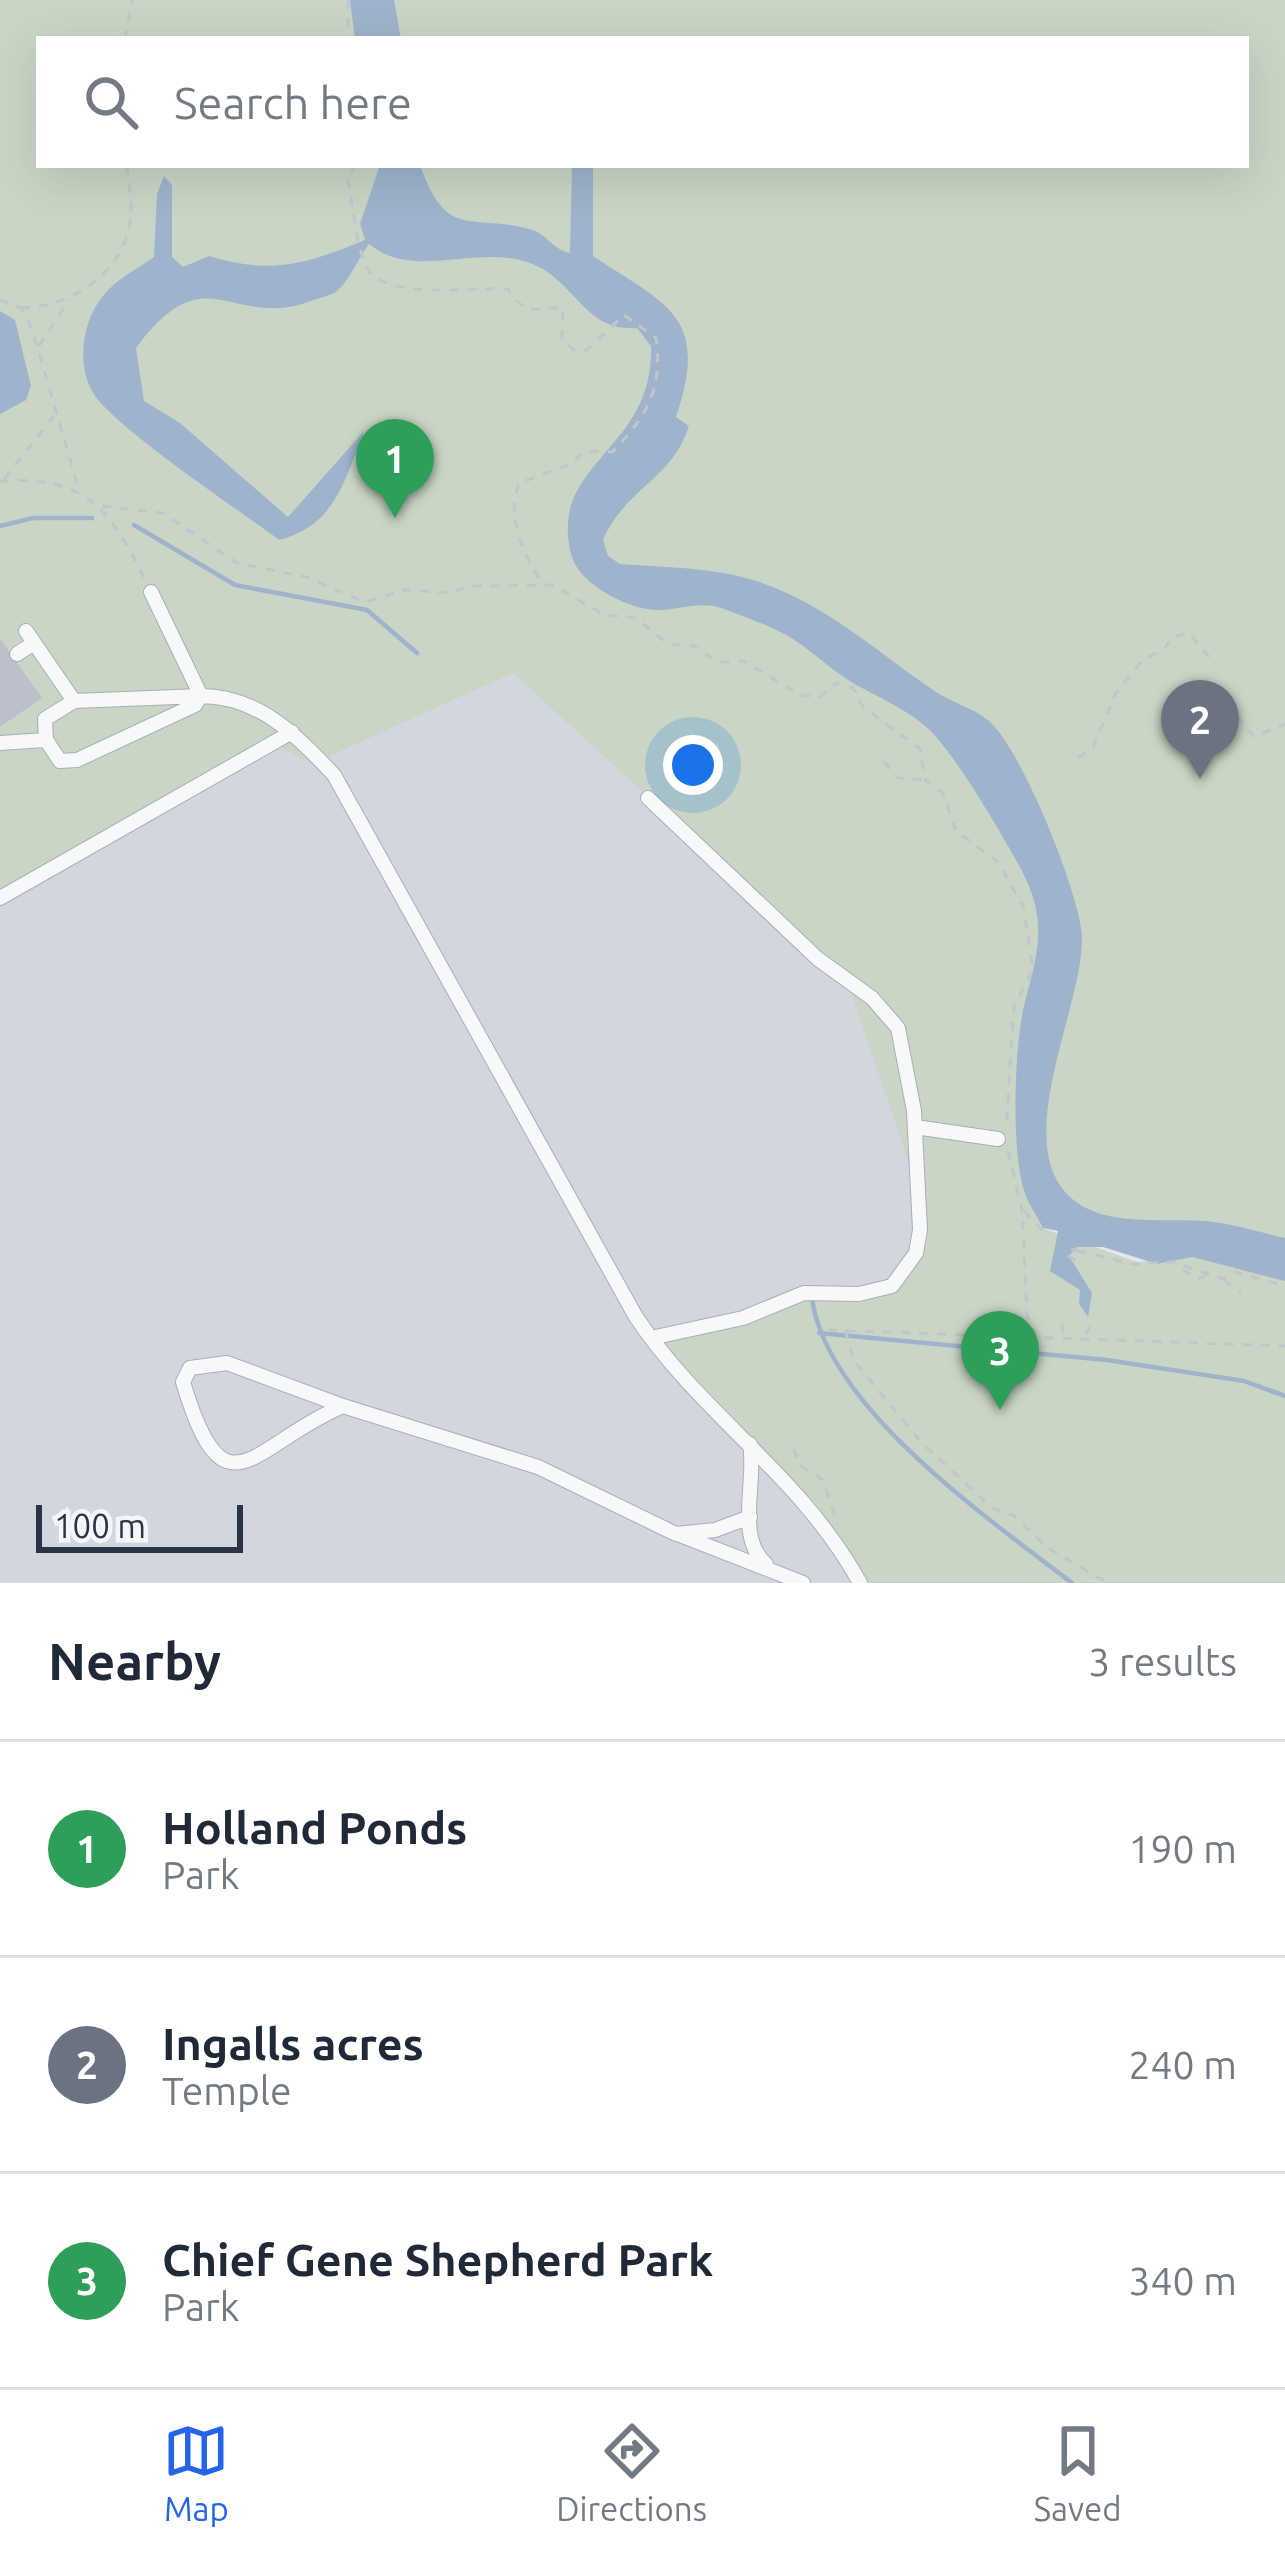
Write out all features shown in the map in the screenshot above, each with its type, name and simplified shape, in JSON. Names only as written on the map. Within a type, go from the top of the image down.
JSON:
[{"type":"lane","points":[[151,592],[201,696]]},
{"type":"lane","points":[[17,654],[30,637],[74,701]]},
{"type":"lane","points":[[201,696],[195,705],[77,760],[60,761],[46,740],[45,719],[74,701],[201,696],[231,696],[292,732],[334,775],[651,1338],[694,1393],[810,1505],[860,1583]]},
{"type":"lane","points":[[0,898],[292,732]]},
{"type":"lane","points":[[0,742],[46,740]]},
{"type":"lane","points":[[649,798],[818,959],[890,1016],[905,1051],[915,1127],[920,1230],[916,1253],[892,1286],[859,1294],[804,1293],[743,1318],[651,1338]]},
{"type":"lane","points":[[915,1127],[1002,1140]]},
{"type":"lane","points":[[343,1406],[256,1456],[225,1463],[212,1457],[202,1440],[183,1382],[190,1368],[227,1363],[343,1406],[538,1467],[676,1534],[803,1583]]},
{"type":"lane","points":[[750,1444],[754,1468],[750,1517],[758,1557],[770,1567]]},
{"type":"lane","points":[[676,1534],[715,1530],[750,1517]]},
{"type":"path","points":[[126,36],[132,0]]},
{"type":"path","points":[[348,0],[348,36]]},
{"type":"path","points":[[39,346],[70,299],[96,280],[126,236],[131,219],[127,168]]},
{"type":"path","points":[[354,168],[347,176],[357,237],[366,266],[377,280],[404,289],[508,289],[519,306],[534,313],[563,308],[562,340],[574,350],[587,350],[625,315],[656,338],[661,370],[653,400],[638,425],[612,452],[585,451],[569,465],[519,482],[513,499],[516,522],[527,562],[544,586]]},
{"type":"path","points":[[0,300],[21,308],[70,299]]},
{"type":"path","points":[[21,308],[39,346],[79,490]]},
{"type":"path","points":[[1,480],[55,414]]},
{"type":"path","points":[[1,480],[79,490],[102,506],[151,592]]},
{"type":"path","points":[[102,506],[163,513],[237,563],[306,577],[365,602],[404,590],[534,581],[578,596],[605,615],[636,618],[668,644],[694,646],[708,659],[744,661],[800,695],[820,697],[836,683],[853,688],[862,707],[920,749],[926,780]]},
{"type":"path","points":[[1078,758],[1094,747],[1117,691],[1172,637],[1189,633],[1214,663]]},
{"type":"path","points":[[1191,701],[1207,710],[1228,705],[1254,737],[1285,724]]},
{"type":"path","points":[[884,763],[898,778],[926,780],[944,793],[956,831],[998,862],[1023,906],[1033,969],[1014,1006],[1002,1140],[1022,1210],[1029,1335]]},
{"type":"path","points":[[1022,1210],[1045,1233]]},
{"type":"path","points":[[1078,1251],[1106,1261],[1173,1262],[1223,1279],[1241,1292]]},
{"type":"path","points":[[1223,1279],[1235,1272],[1285,1286]]},
{"type":"path","points":[[1027,1314],[1036,1335]]},
{"type":"path","points":[[1086,1337],[1086,1323],[1092,1318]]},
{"type":"path","points":[[1062,1323],[1063,1336]]},
{"type":"path","points":[[844,1328],[854,1361],[921,1442],[992,1508],[1014,1516],[1048,1548],[1108,1583]]},
{"type":"path","points":[[829,1330],[1285,1346]]},
{"type":"path","points":[[794,1449],[800,1465],[823,1480],[842,1533]]},
{"type":"shaded area","points":[[502,642],[768,774],[1028,1332],[779,1456],[865,1583],[0,1583],[0,889],[230,761]]},
{"type":"green space","points":[[0,0],[1285,0],[1285,1260],[1115,1230],[1035,1181],[1024,1190],[1045,1229],[1137,1262],[1193,1257],[1285,1280],[1285,1583],[863,1583],[785,1473],[696,1391],[655,1340],[790,1300],[859,1297],[913,1270],[919,1253],[922,1203],[847,979],[513,673],[312,764],[275,744],[0,894]]},
{"type":"water","points":[[350,0],[394,0],[400,36],[355,36]]},
{"type":"water","points":[[379,168],[421,168],[440,205],[451,214],[462,220],[530,229],[570,253],[572,168],[593,168],[593,256],[661,302],[684,335],[688,356],[676,417],[689,426],[672,459],[613,522],[603,540],[608,556],[620,564],[729,574],[786,593],[989,721],[1017,760],[1047,823],[1071,888],[1082,936],[1048,1104],[1046,1138],[1052,1168],[1066,1193],[1097,1213],[1136,1220],[1214,1222],[1285,1238],[1285,1281],[1192,1257],[1157,1264],[1103,1247],[1077,1247],[1069,1256],[1092,1293],[1088,1317],[1079,1304],[1080,1290],[1050,1271],[1058,1231],[1043,1228],[1026,1196],[1016,1127],[1019,1040],[1038,944],[1037,913],[1026,879],[968,780],[921,722],[845,678],[787,636],[713,606],[658,610],[633,605],[594,585],[571,554],[568,523],[574,497],[637,410],[647,382],[651,346],[637,328],[599,319],[554,277],[532,264],[485,257],[412,261],[369,244],[342,286],[324,297],[283,308],[201,299],[182,304],[136,348],[144,401],[180,423],[288,517],[364,431],[344,483],[325,512],[313,524],[279,540],[123,425],[92,391],[83,355],[87,329],[108,290],[154,257],[157,194],[164,176],[172,185],[172,257],[183,267],[209,256],[270,266],[306,261],[365,240],[360,224]]},
{"type":"water","points":[[0,311],[15,320],[31,386],[26,400],[0,414]]},
{"type":"building","points":[[0,639],[42,698],[0,727]]},
{"type":"waterway","points":[[0,526],[33,518],[92,518]]},
{"type":"waterway","points":[[134,525],[235,585],[367,610],[417,653]]},
{"type":"waterway","points":[[812,1299],[824,1340],[879,1420],[957,1494],[1072,1583]]},
{"type":"waterway","points":[[819,1333],[1107,1360],[1244,1381],[1285,1396]]},
{"type":"place","name":"Holland Ponds","points":[[395,518]]},
{"type":"place","name":"Ingalls acres","points":[[1200,779]]},
{"type":"place","name":"Chief Gene Shepherd Park","points":[[1000,1410]]}]
